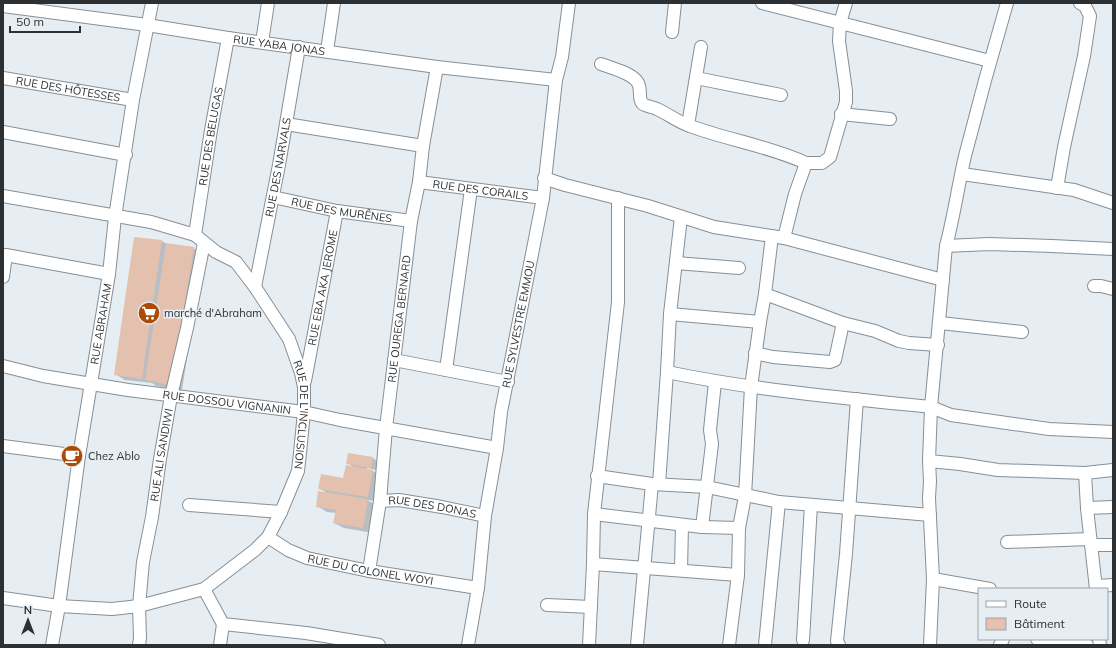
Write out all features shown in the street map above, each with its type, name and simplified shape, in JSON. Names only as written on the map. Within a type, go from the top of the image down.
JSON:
[{"type":"street","name":"RUE ABRAHAM","points":[[52,645],[59,606],[90,384],[109,274],[133,100],[152,3]]},
{"type":"street","points":[[262,42],[268,3]]},
{"type":"street","points":[[327,51],[334,3]]},
{"type":"street","name":"RUE SYLVESTRE EMMOU","points":[[468,645],[478,588],[485,516],[497,448],[501,412],[543,198],[556,80],[562,57],[569,3]]},
{"type":"street","points":[[672,32],[675,3]]},
{"type":"street","points":[[762,3],[990,62]]},
{"type":"street","points":[[601,64],[620,71],[633,78],[638,83],[642,103],[656,108],[688,125],[786,155],[806,163],[822,163],[830,158],[841,114],[846,102],[846,91],[839,41],[840,23],[846,3]]},
{"type":"street","points":[[930,645],[933,579],[929,498],[931,407],[938,345],[946,246],[952,224],[965,158],[990,62],[1008,3]]},
{"type":"street","points":[[1057,188],[1064,147],[1084,56],[1090,16],[1085,6],[1080,3]]},
{"type":"street","name":"RUE YABA JONAS","points":[[3,6],[24,6],[228,38],[437,67],[556,80]]},
{"type":"street","name":"RUE DES BELUGAS","points":[[199,239],[211,130],[228,38]]},
{"type":"street","name":"RUE DES NARVALS","points":[[255,287],[273,197],[299,47]]},
{"type":"street","points":[[688,125],[702,47]]},
{"type":"street","name":"RUE OUREGA BERNARD","points":[[369,571],[380,502],[386,428],[411,221],[419,182],[423,146],[437,67]]},
{"type":"street","name":"RUE DES HÔTESSES","points":[[3,78],[133,100]]},
{"type":"street","points":[[696,78],[781,95]]},
{"type":"street","points":[[841,114],[890,119]]},
{"type":"street","points":[[286,124],[423,146]]},
{"type":"street","points":[[3,132],[126,154]]},
{"type":"street","points":[[784,238],[795,194],[806,163]]},
{"type":"street","points":[[962,174],[1074,190],[1113,203]]},
{"type":"street","points":[[544,178],[618,198],[714,227],[784,238],[943,280]]},
{"type":"street","name":"RUE DES CORAILS","points":[[419,182],[543,198]]},
{"type":"street","points":[[446,370],[471,189]]},
{"type":"street","name":"RUE DE L'INCLUSION","points":[[3,196],[151,222],[199,239],[216,252],[236,262],[255,287],[289,339],[297,359],[304,387],[304,412],[298,471],[281,512],[268,537],[255,550],[204,589],[139,606],[112,610],[59,606],[3,598]]},
{"type":"street","name":"RUE DES MURÊNES","points":[[273,197],[337,211],[411,221]]},
{"type":"street","points":[[589,645],[597,476],[618,302],[618,198]]},
{"type":"street","name":"RUE EBA AKA JEROME","points":[[304,387],[337,211]]},
{"type":"street","points":[[636,645],[643,568],[655,484],[668,372],[670,314],[681,217]]},
{"type":"street","points":[[729,645],[738,575],[739,528],[746,496],[751,387],[772,236]]},
{"type":"street","name":"RUE ALI SANDIWI","points":[[139,645],[139,606],[143,562],[152,517],[171,396],[187,328],[199,239]]},
{"type":"street","points":[[946,246],[989,244],[1113,249]]},
{"type":"street","points":[[3,277],[6,255],[109,274]]},
{"type":"street","points":[[676,263],[739,268]]},
{"type":"street","points":[[1094,286],[1113,289]]},
{"type":"street","points":[[765,294],[843,323],[875,331],[899,341],[938,345]]},
{"type":"street","points":[[670,314],[760,322]]},
{"type":"street","points":[[755,353],[780,358],[830,362],[835,360],[843,323]]},
{"type":"street","points":[[940,323],[1022,332]]},
{"type":"street","points":[[394,360],[508,382]]},
{"type":"street","name":"RUE DOSSOU VIGNANIN","points":[[3,366],[43,376],[90,384],[171,396],[304,412],[340,420],[497,448]]},
{"type":"street","points":[[668,372],[715,382],[751,387],[931,407],[951,414],[1048,430],[1113,432]]},
{"type":"street","points":[[702,527],[712,444],[710,430],[715,382]]},
{"type":"street","points":[[839,645],[837,641],[846,554],[856,399]]},
{"type":"street","points":[[3,446],[79,456]]},
{"type":"street","points":[[929,461],[998,470],[1085,473],[1113,470]]},
{"type":"street","points":[[1085,473],[1090,542],[1096,588],[1113,585]]},
{"type":"street","points":[[597,476],[655,484],[707,487],[779,502],[930,515]]},
{"type":"street","name":"RUE DES DONAS","points":[[380,502],[399,500],[485,516]]},
{"type":"street","points":[[765,645],[779,502]]},
{"type":"street","points":[[189,505],[281,512]]},
{"type":"street","points":[[803,640],[811,505]]},
{"type":"street","points":[[1087,508],[1113,507]]},
{"type":"street","points":[[594,514],[702,527],[739,528]]},
{"type":"street","points":[[681,570],[682,525]]},
{"type":"street","name":"RUE DU COLONEL WOYI","points":[[268,537],[288,550],[307,558],[369,571],[478,588]]},
{"type":"street","points":[[1007,542],[1090,542],[1113,545]]},
{"type":"street","points":[[593,564],[738,575]]},
{"type":"street","points":[[933,579],[984,588]]},
{"type":"street","points":[[204,589],[223,624],[220,645]]},
{"type":"street","points":[[547,605],[591,607]]},
{"type":"street","points":[[223,624],[305,639],[379,645]]},
{"type":"street","points":[[1046,640],[1088,645]]},
{"type":"building","points":[[134,237],[162,240],[142,379],[114,375]]},
{"type":"building","points":[[166,243],[194,247],[172,385],[145,380]]},
{"type":"building","points":[[348,453],[373,457],[371,468],[346,464]]},
{"type":"building","points":[[346,465],[373,470],[368,497],[318,489],[321,474],[343,478]]},
{"type":"building","points":[[318,491],[368,499],[363,528],[333,523],[336,510],[316,507]]},
{"type":"place","name":"marché d'Abraham","points":[[149,313]]},
{"type":"place","name":"Chez Ablo","points":[[72,456]]}]
